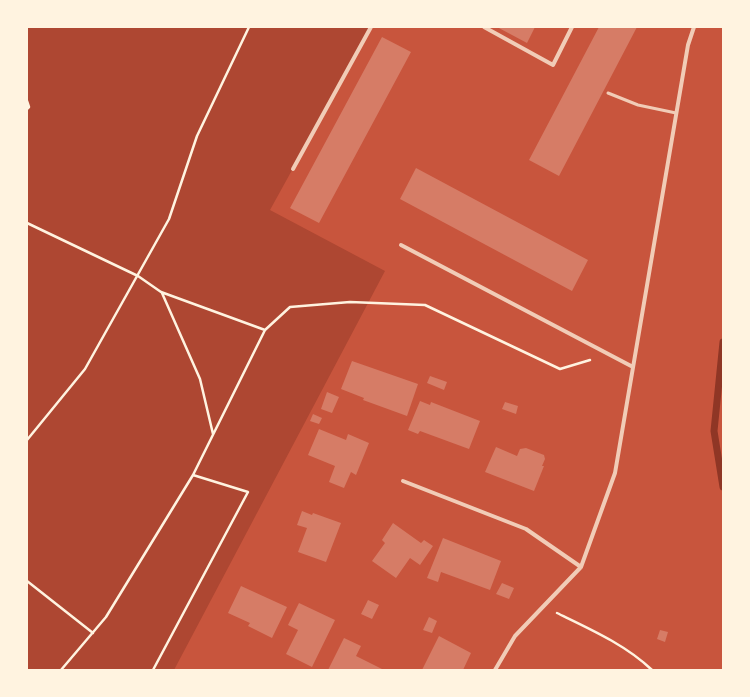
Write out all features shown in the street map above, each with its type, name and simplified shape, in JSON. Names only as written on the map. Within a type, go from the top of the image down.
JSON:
[{"type":"street","points":[[293,169],[370,27]]},
{"type":"street","points":[[484,27],[553,65],[572,27]]},
{"type":"street","points":[[495,670],[515,636],[581,567],[615,473],[688,45],[694,27]]},
{"type":"street","points":[[401,245],[633,367]]},
{"type":"street","points":[[403,481],[526,529],[581,567]]},
{"type":"lane","points":[[608,93],[638,105],[676,113]]},
{"type":"path","points":[[27,440],[85,369],[169,219],[197,136],[249,27]]},
{"type":"path","points":[[27,101],[29,108],[27,109]]},
{"type":"path","points":[[27,223],[138,276],[162,292],[265,330]]},
{"type":"path","points":[[162,292],[200,379],[213,435]]},
{"type":"path","points":[[61,670],[106,617],[193,475],[265,330],[290,307],[350,302],[426,306],[560,368],[589,361],[598,348]]},
{"type":"path","points":[[152,670],[248,492],[193,475]]},
{"type":"path","points":[[27,581],[93,633]]},
{"type":"path","points":[[543,607],[598,633],[641,659],[652,670]]},
{"type":"shaded area","points":[[27,27],[371,27],[270,210],[385,271],[174,670],[27,670]]},
{"type":"building","points":[[497,27],[535,27],[527,43]]},
{"type":"building","points":[[599,27],[637,27],[559,176],[529,160]]},
{"type":"building","points":[[382,37],[411,52],[319,223],[290,208]]},
{"type":"building","points":[[416,168],[588,260],[572,291],[400,199]]},
{"type":"building","points":[[352,361],[418,384],[407,416],[363,400],[364,398],[341,389]]},
{"type":"building","points":[[430,376],[447,382],[444,390],[427,383]]},
{"type":"building","points":[[327,392],[339,397],[332,413],[321,409]]},
{"type":"building","points":[[420,401],[430,405],[431,402],[480,421],[469,449],[420,431],[418,434],[408,430]]},
{"type":"building","points":[[505,402],[518,406],[516,414],[502,409]]},
{"type":"building","points":[[313,414],[322,418],[319,424],[310,421]]},
{"type":"building","points":[[319,429],[346,440],[348,434],[369,443],[356,475],[351,472],[344,488],[329,482],[335,466],[308,455]]},
{"type":"building","points":[[496,447],[517,456],[520,449],[526,448],[544,455],[545,459],[542,466],[544,466],[534,491],[485,472]]},
{"type":"building","points":[[302,511],[312,515],[313,513],[341,523],[326,562],[298,552],[307,528],[297,525]]},
{"type":"building","points":[[393,523],[421,543],[424,540],[433,546],[420,565],[410,558],[396,578],[372,561],[385,543],[382,540]]},
{"type":"building","points":[[443,538],[501,561],[490,590],[441,572],[438,582],[427,578]]},
{"type":"building","points":[[502,583],[514,588],[509,599],[496,594]]},
{"type":"building","points":[[241,586],[287,607],[272,638],[248,626],[250,623],[228,613]]},
{"type":"building","points":[[368,600],[379,605],[372,619],[361,614]]},
{"type":"building","points":[[299,603],[335,620],[312,667],[286,654],[298,630],[288,625]]},
{"type":"building","points":[[429,617],[437,621],[432,633],[423,630]]},
{"type":"building","points":[[660,630],[668,632],[665,642],[657,639]]},
{"type":"building","points":[[439,636],[471,653],[463,670],[422,670]]},
{"type":"building","points":[[344,638],[361,646],[356,656],[384,670],[328,670]]},
{"type":"waterway","points":[[723,342],[714,431],[723,487]]}]
